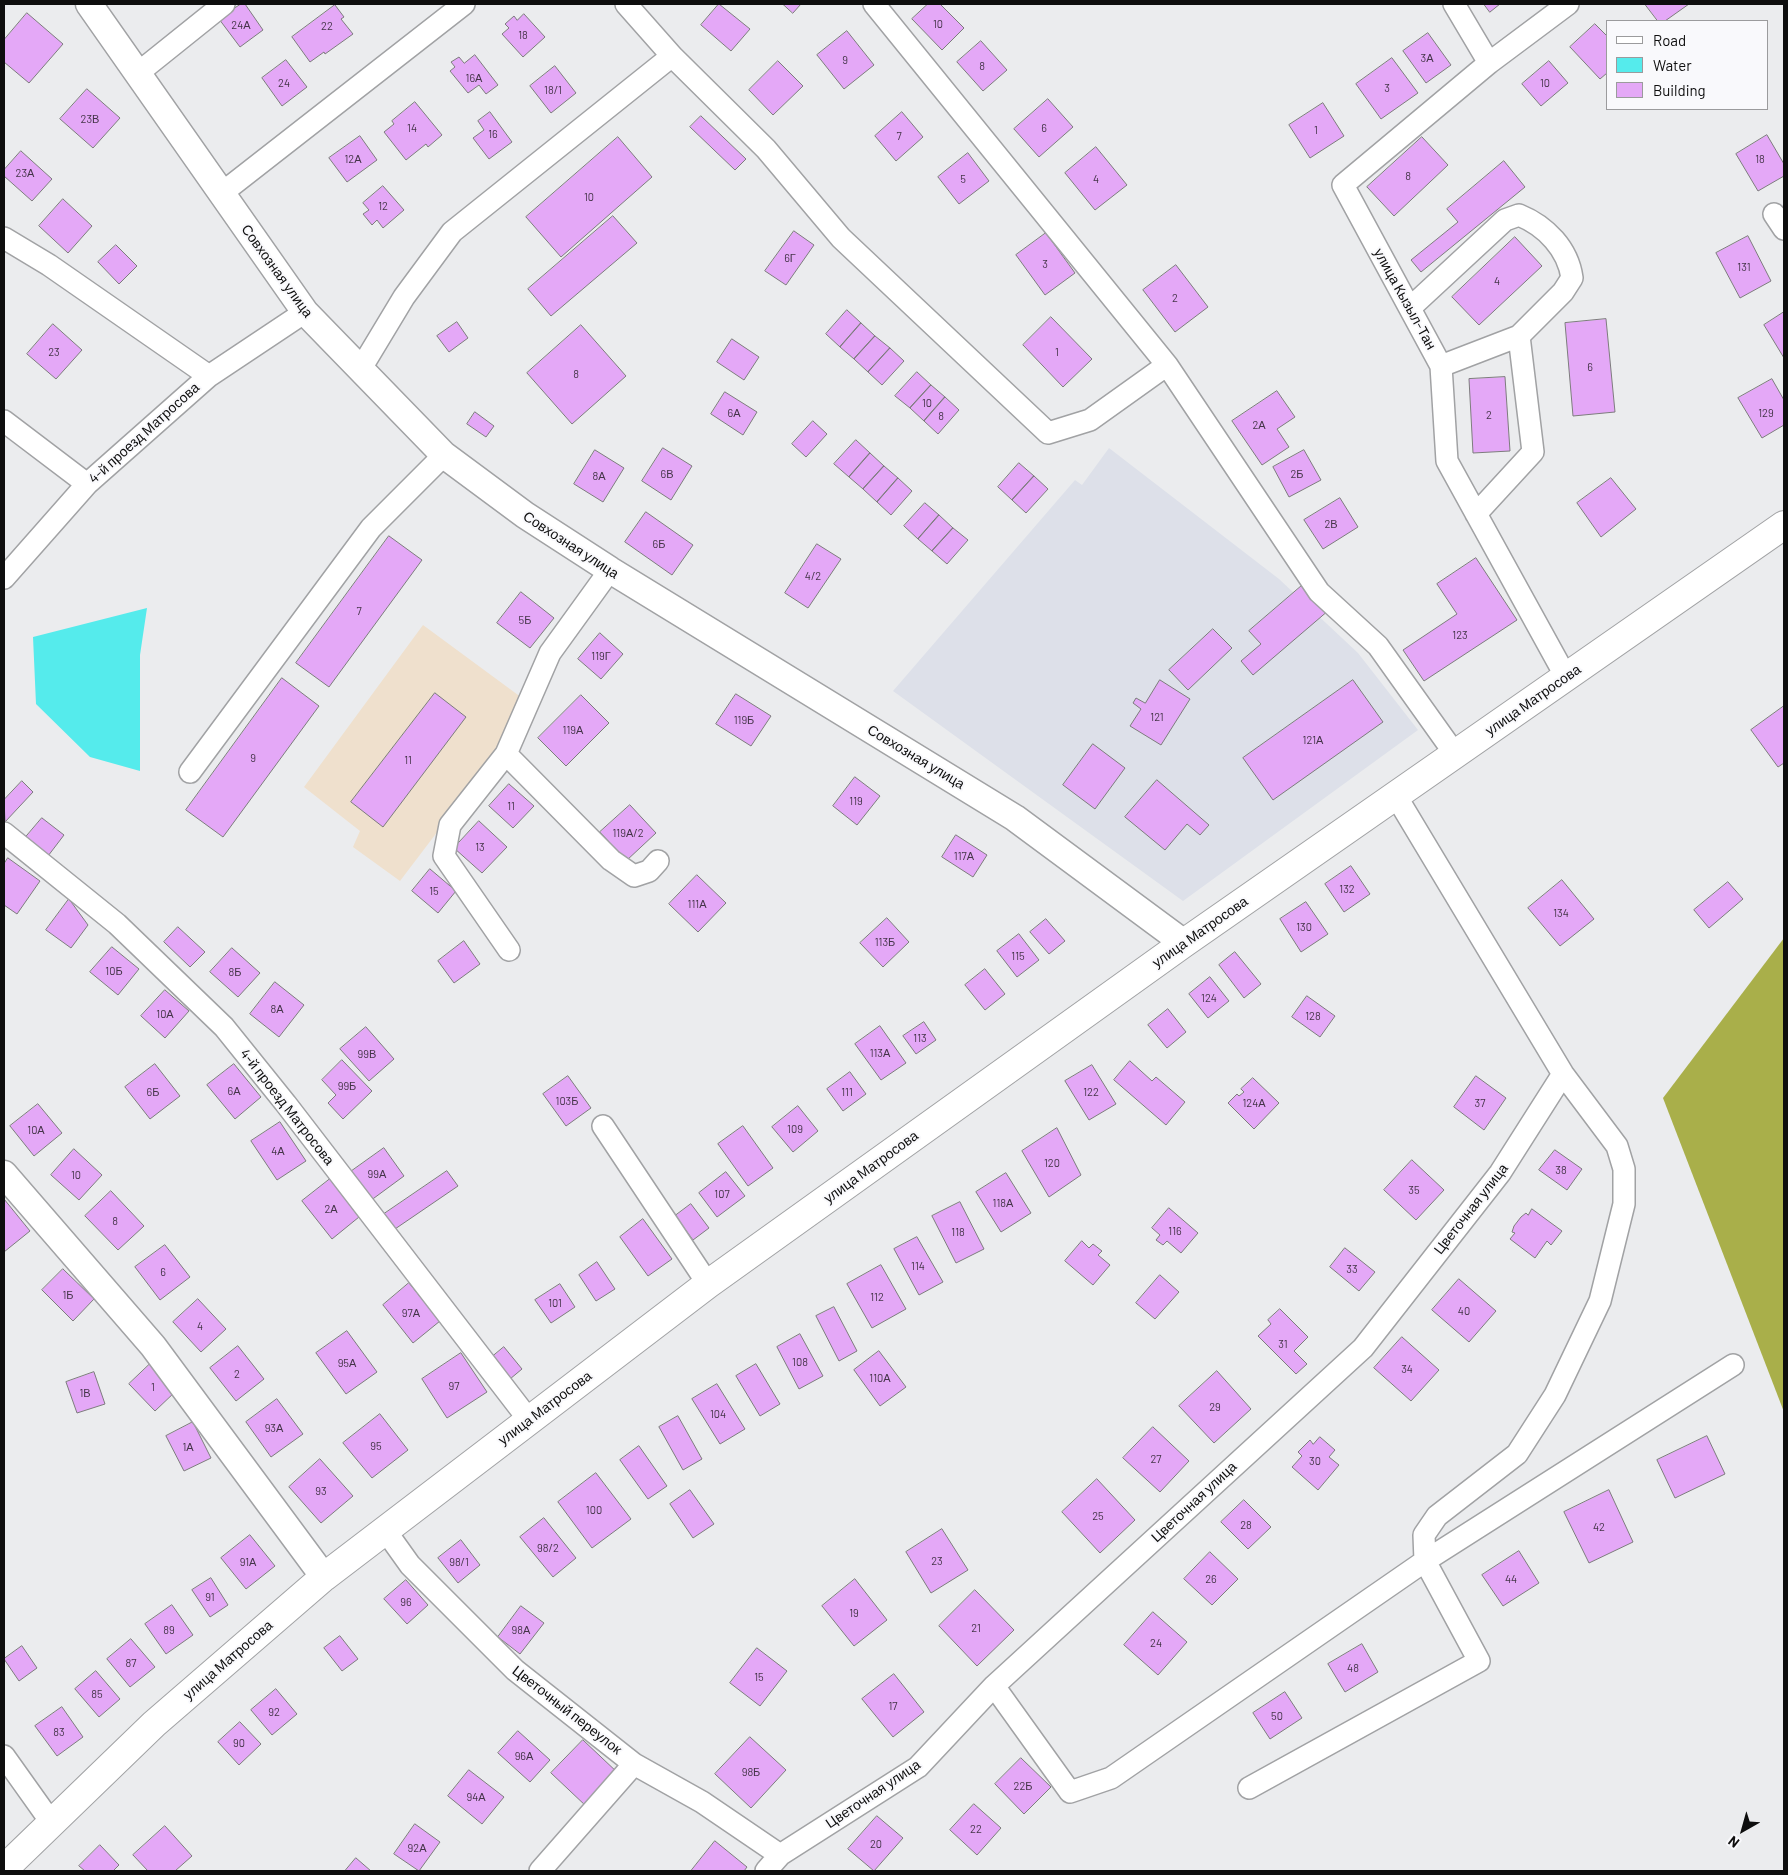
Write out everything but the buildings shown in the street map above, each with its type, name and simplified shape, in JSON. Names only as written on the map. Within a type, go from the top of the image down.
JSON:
[{"type":"main road","name":"улица Матросова","points":[[4,1868],[154,1724],[324,1577],[708,1284],[1184,944],[1784,525]]},
{"type":"street","name":"Совхозная улица","points":[[89,4],[305,312],[444,455],[525,515],[610,570],[1015,818],[1184,944]]},
{"type":"street","points":[[138,73],[224,4]]},
{"type":"street","points":[[222,193],[464,4]]},
{"type":"street","points":[[626,4],[672,56],[766,149],[841,238],[1048,433],[1090,420],[1167,365]]},
{"type":"street","points":[[874,4],[1167,365],[1319,592],[1378,646],[1455,754]]},
{"type":"street","points":[[1454,4],[1489,63]]},
{"type":"street","name":"улица Кызыл-Тан","points":[[1566,678],[1447,462],[1442,366],[1343,186],[1489,63],[1568,4]]},
{"type":"street","points":[[360,370],[404,297],[452,232],[672,56]]},
{"type":"street","points":[[1410,308],[1505,220],[1519,215],[1534,221],[1562,250],[1570,266],[1572,278],[1563,292],[1519,336],[1442,366]]},
{"type":"street","points":[[4,238],[49,265],[209,376]]},
{"type":"street","name":"4-й проезд Матросова","points":[[4,578],[87,484],[209,376],[305,312]]},
{"type":"street","points":[[1476,514],[1533,452],[1519,336]]},
{"type":"street","points":[[4,421],[87,484]]},
{"type":"street","points":[[190,772],[371,528],[444,455]]},
{"type":"street","points":[[510,950],[444,856],[450,825],[506,754],[550,653],[610,570]]},
{"type":"street","points":[[506,754],[612,860],[634,876],[649,871],[658,861]]},
{"type":"street","points":[[1249,1788],[1479,1661],[1425,1561],[1424,1536],[1437,1516],[1517,1454],[1554,1395],[1600,1301],[1624,1204],[1624,1170],[1617,1146],[1563,1074],[1396,796]]},
{"type":"street","name":"4-й проезд Матросова","points":[[4,833],[117,924],[224,1027],[286,1104],[529,1420]]},
{"type":"street","name":"Цветочная улица","points":[[766,1871],[780,1855],[918,1767],[994,1686],[1363,1348],[1500,1174],[1563,1074]]},
{"type":"street","points":[[602,1126],[708,1284]]},
{"type":"street","points":[[4,1174],[153,1346],[324,1577]]},
{"type":"street","points":[[994,1686],[1070,1792],[1111,1778],[1425,1561],[1733,1365]]},
{"type":"street","name":"Цветочный переулок","points":[[385,1530],[410,1565],[515,1670],[634,1764],[702,1802],[780,1855]]},
{"type":"street","points":[[4,1756],[51,1822]]},
{"type":"street","points":[[540,1871],[634,1764]]},
{"type":"shaded area","points":[[1109,448],[1279,579],[1358,653],[1418,730],[1183,901],[893,691],[1075,480],[1082,485]]},
{"type":"shaded area","points":[[423,625],[533,706],[400,881],[353,847],[360,831],[304,787]]},
{"type":"green space","points":[[1784,938],[1784,1412],[1663,1098]]},
{"type":"water","points":[[147,608],[140,655],[140,771],[90,757],[36,704],[33,637]]}]
